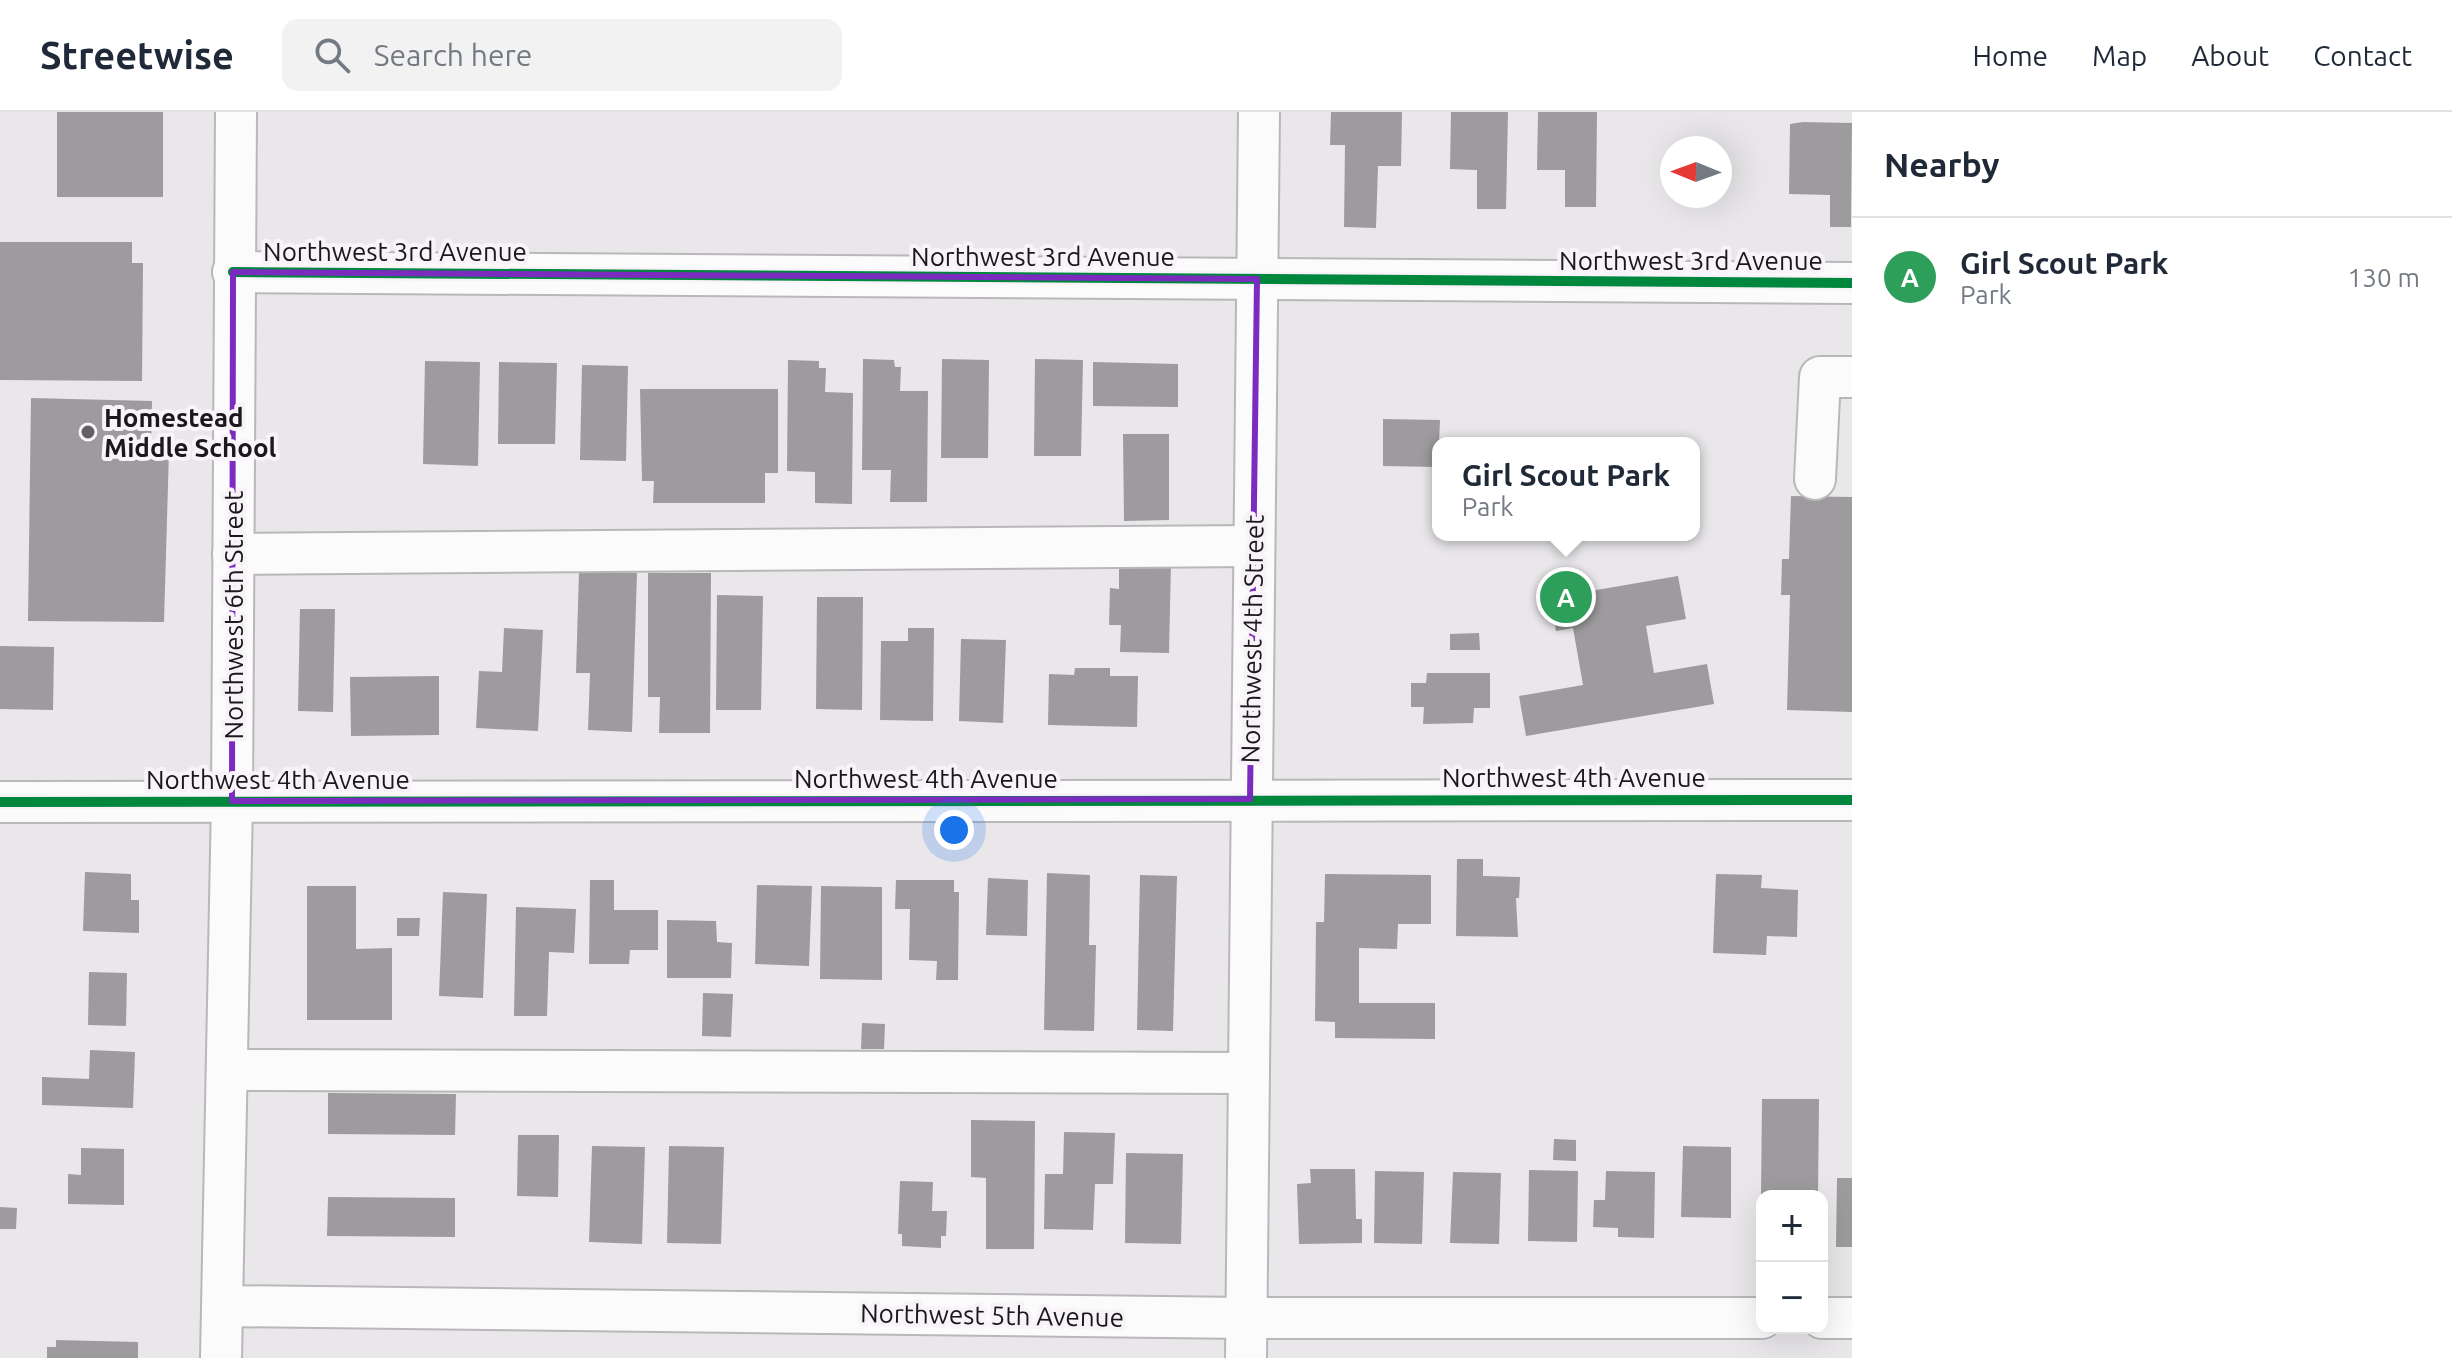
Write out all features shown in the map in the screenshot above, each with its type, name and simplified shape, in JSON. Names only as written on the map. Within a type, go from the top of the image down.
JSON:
[{"type":"street","name":"Northwest 6th Street","points":[[221,1358],[232,801],[236,112]]},
{"type":"street","name":"Northwest 4th Street","points":[[1246,1358],[1259,112]]},
{"type":"street","name":"Northwest 3rd Avenue","points":[[233,272],[1852,283]]},
{"type":"street","points":[[1815,479],[1820,377],[1852,377]]},
{"type":"street","points":[[233,554],[1254,546]]},
{"type":"street","name":"Northwest 4th Avenue","points":[[0,802],[1852,800]]},
{"type":"street","points":[[227,1070],[1248,1073]]},
{"type":"street","name":"Northwest 5th Avenue","points":[[223,1306],[1246,1318],[1756,1318]]},
{"type":"street","points":[[1828,1318],[1852,1318]]},
{"type":"highlighted area","points":[[233,272],[1257,279],[1250,799],[232,801]]},
{"type":"building","points":[[57,112],[163,112],[163,197],[57,197]]},
{"type":"building","points":[[1331,112],[1402,112],[1401,166],[1378,166],[1376,228],[1344,227],[1345,145],[1330,145]]},
{"type":"building","points":[[1451,112],[1508,112],[1506,209],[1477,209],[1477,170],[1450,169]]},
{"type":"building","points":[[1538,112],[1597,112],[1596,207],[1565,207],[1565,170],[1537,170]]},
{"type":"building","points":[[1852,123],[1851,227],[1830,227],[1830,195],[1789,194],[1790,124]]},
{"type":"building","points":[[0,242],[132,242],[132,263],[143,263],[142,381],[0,380]]},
{"type":"building","points":[[863,359],[894,360],[895,367],[901,367],[900,391],[928,391],[927,502],[890,502],[891,470],[862,470]]},
{"type":"building","points":[[942,359],[989,360],[988,458],[941,458]]},
{"type":"building","points":[[1035,359],[1083,360],[1081,456],[1034,456]]},
{"type":"building","points":[[788,360],[819,361],[819,368],[826,368],[825,392],[853,393],[852,504],[815,503],[815,472],[787,471]]},
{"type":"building","points":[[425,361],[480,362],[478,466],[423,464]]},
{"type":"building","points":[[499,362],[557,363],[555,444],[498,444]]},
{"type":"building","points":[[1093,362],[1178,364],[1178,407],[1093,406]]},
{"type":"building","points":[[582,365],[628,366],[626,461],[580,460]]},
{"type":"building","points":[[640,389],[778,389],[778,473],[765,473],[765,503],[653,503],[654,481],[642,481]]},
{"type":"building","points":[[31,398],[152,401],[151,450],[169,451],[164,622],[28,621]]},
{"type":"building","points":[[1383,419],[1440,420],[1439,437],[1432,437],[1432,467],[1383,466]]},
{"type":"building","points":[[1123,434],[1169,434],[1169,520],[1124,521]]},
{"type":"building","points":[[1791,496],[1852,497],[1852,712],[1787,710],[1790,595],[1781,595],[1782,559],[1789,559]]},
{"type":"building","points":[[1119,561],[1171,562],[1169,653],[1120,652],[1121,625],[1109,625],[1110,588],[1119,589]]},
{"type":"building","points":[[579,571],[637,573],[632,732],[588,730],[590,673],[576,673]]},
{"type":"building","points":[[648,573],[711,573],[710,733],[659,733],[660,697],[648,697]]},
{"type":"building","points":[[1678,576],[1686,619],[1646,626],[1654,673],[1707,664],[1714,704],[1526,736],[1519,696],[1583,685],[1573,628],[1556,631],[1550,598]]},
{"type":"building","points":[[717,595],[763,596],[761,710],[716,710]]},
{"type":"building","points":[[817,597],[863,597],[862,710],[816,709]]},
{"type":"building","points":[[300,609],[335,609],[333,712],[298,711]]},
{"type":"building","points":[[504,628],[543,630],[538,731],[476,728],[479,671],[502,672]]},
{"type":"building","points":[[908,628],[934,628],[933,721],[880,720],[881,641],[908,641]]},
{"type":"building","points":[[1479,633],[1480,650],[1450,650],[1450,634]]},
{"type":"building","points":[[961,639],[1006,640],[1003,723],[959,721]]},
{"type":"building","points":[[0,646],[54,647],[53,710],[0,709]]},
{"type":"building","points":[[1075,668],[1110,668],[1110,676],[1138,676],[1137,727],[1048,725],[1049,674],[1074,675]]},
{"type":"building","points":[[1427,673],[1490,673],[1490,708],[1474,708],[1473,723],[1423,724],[1424,707],[1411,707],[1411,683],[1426,683]]},
{"type":"building","points":[[439,676],[439,735],[351,736],[350,677]]},
{"type":"building","points":[[1457,859],[1483,859],[1483,876],[1520,877],[1519,898],[1516,898],[1518,937],[1456,936]]},
{"type":"building","points":[[85,872],[131,874],[131,900],[139,900],[139,933],[83,931]]},
{"type":"building","points":[[1047,873],[1090,875],[1089,945],[1096,945],[1094,1031],[1044,1030]]},
{"type":"building","points":[[1325,874],[1431,875],[1431,924],[1398,924],[1397,949],[1359,948],[1359,1003],[1435,1003],[1435,1039],[1335,1038],[1335,1022],[1315,1021],[1316,922],[1324,922]]},
{"type":"building","points":[[1716,874],[1762,875],[1761,888],[1798,890],[1797,937],[1767,936],[1766,955],[1713,953]]},
{"type":"building","points":[[1140,875],[1177,876],[1173,1031],[1137,1030]]},
{"type":"building","points":[[988,878],[1028,880],[1027,936],[986,935]]},
{"type":"building","points":[[590,880],[614,880],[614,910],[658,910],[658,950],[630,950],[629,964],[589,964]]},
{"type":"building","points":[[896,880],[954,880],[954,892],[959,892],[958,980],[936,980],[937,961],[909,960],[910,909],[895,909]]},
{"type":"building","points":[[757,885],[812,886],[809,966],[755,964]]},
{"type":"building","points":[[307,886],[356,886],[356,949],[392,948],[392,1020],[307,1020]]},
{"type":"building","points":[[821,886],[882,887],[882,980],[820,979]]},
{"type":"building","points":[[443,892],[487,894],[483,998],[439,996]]},
{"type":"building","points":[[516,907],[576,909],[574,953],[549,952],[547,1016],[514,1016]]},
{"type":"building","points":[[397,918],[420,918],[419,936],[397,936]]},
{"type":"building","points":[[667,920],[716,921],[717,942],[732,943],[731,978],[667,978]]},
{"type":"building","points":[[89,972],[127,973],[126,1026],[88,1025]]},
{"type":"building","points":[[703,993],[733,994],[731,1037],[702,1036]]},
{"type":"building","points":[[862,1023],[885,1024],[884,1049],[861,1049]]},
{"type":"building","points":[[90,1050],[135,1052],[133,1108],[42,1105],[42,1077],[89,1079]]},
{"type":"building","points":[[328,1093],[456,1094],[455,1135],[328,1134]]},
{"type":"building","points":[[1762,1099],[1819,1099],[1818,1190],[1761,1190]]},
{"type":"building","points":[[971,1120],[1035,1121],[1034,1249],[986,1249],[986,1178],[971,1177]]},
{"type":"building","points":[[1064,1132],[1115,1133],[1113,1184],[1095,1184],[1093,1230],[1044,1229],[1045,1174],[1063,1174]]},
{"type":"building","points":[[518,1135],[559,1135],[558,1197],[517,1196]]},
{"type":"building","points":[[1554,1139],[1576,1140],[1576,1161],[1553,1160]]},
{"type":"building","points":[[592,1146],[645,1147],[642,1244],[589,1242]]},
{"type":"building","points":[[669,1146],[724,1147],[721,1244],[667,1243]]},
{"type":"building","points":[[1683,1146],[1731,1147],[1731,1218],[1681,1217]]},
{"type":"building","points":[[81,1148],[124,1149],[124,1205],[68,1204],[68,1174],[81,1175]]},
{"type":"building","points":[[1126,1153],[1183,1154],[1181,1244],[1125,1243]]},
{"type":"building","points":[[1310,1169],[1355,1169],[1356,1219],[1362,1219],[1362,1243],[1299,1244],[1297,1184],[1311,1183]]},
{"type":"building","points":[[1529,1170],[1578,1171],[1577,1242],[1528,1241]]},
{"type":"building","points":[[1375,1171],[1424,1172],[1422,1244],[1374,1243]]},
{"type":"building","points":[[1606,1171],[1655,1172],[1654,1238],[1618,1237],[1618,1228],[1593,1227],[1594,1200],[1605,1200]]},
{"type":"building","points":[[1453,1172],[1501,1173],[1499,1244],[1450,1243]]},
{"type":"building","points":[[1837,1178],[1852,1178],[1852,1247],[1836,1247]]},
{"type":"building","points":[[900,1181],[933,1182],[932,1211],[947,1211],[946,1236],[941,1236],[941,1248],[902,1246],[902,1234],[898,1234]]},
{"type":"building","points":[[328,1197],[455,1198],[455,1237],[327,1236]]},
{"type":"building","points":[[0,1207],[17,1208],[16,1229],[0,1229]]},
{"type":"building","points":[[56,1340],[138,1342],[138,1358],[47,1358],[47,1347],[56,1347]]},
{"type":"cycle path","points":[[233,272],[1852,283]]},
{"type":"cycle path","points":[[0,802],[1852,800]]},
{"type":"place","name":"Homestead Middle School","points":[[88,432]]},
{"type":"place","name":"Girl Scout Park","points":[[1566,597]]}]
